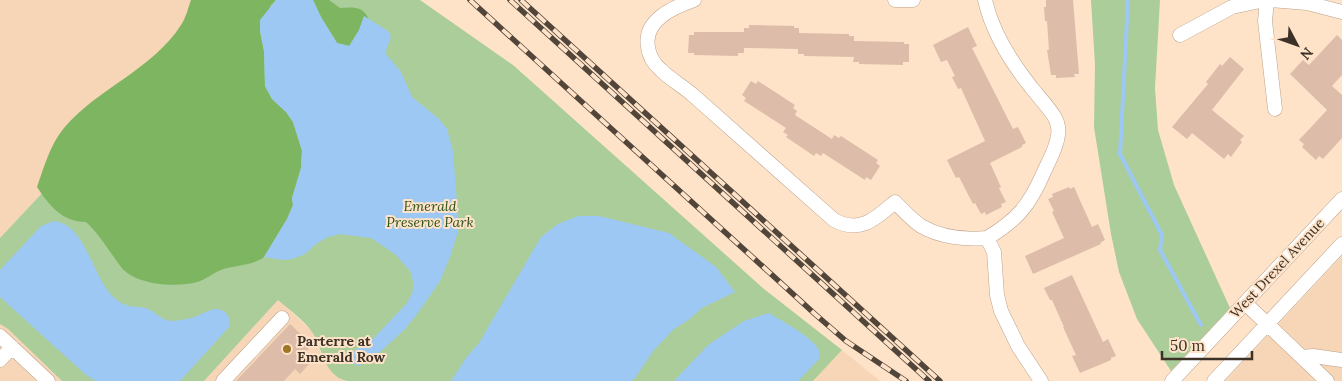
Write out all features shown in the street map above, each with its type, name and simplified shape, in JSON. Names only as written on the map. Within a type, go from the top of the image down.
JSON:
[{"type":"street","points":[[694,0],[667,12],[651,27],[647,39],[648,48],[652,60],[660,70],[690,93],[834,220],[844,226],[856,226],[870,222],[895,202],[920,225],[934,232],[972,240],[987,238],[1005,227],[1027,206],[1035,194],[1058,135],[1056,120],[1026,81],[996,32],[986,0]]},
{"type":"street","points":[[894,0],[913,0]]},
{"type":"street","points":[[1267,0],[1265,21],[1275,108]]},
{"type":"street","points":[[1180,35],[1232,7],[1267,0],[1306,3],[1342,12]]},
{"type":"street","name":"West Drexel Avenue","points":[[1172,381],[1342,199]]},
{"type":"street","points":[[987,238],[994,252],[997,295],[1001,311],[1018,346],[1041,381]]},
{"type":"street","points":[[1214,381],[1342,244]]},
{"type":"street","points":[[1245,303],[1327,381]]},
{"type":"street","points":[[223,381],[282,318]]},
{"type":"street","points":[[0,336],[48,381]]},
{"type":"street","points":[[0,360],[12,347]]},
{"type":"street","points":[[1302,357],[1313,356],[1342,360]]},
{"type":"shaded area","points":[[0,0],[223,0],[0,238]]},
{"type":"shaded area","points":[[1342,256],[1342,381],[1225,381]]},
{"type":"shaded area","points":[[278,300],[312,331],[323,357],[341,379],[347,381],[204,381]]},
{"type":"shaded area","points":[[0,324],[8,329],[62,381],[0,381]]},
{"type":"shaded area","points":[[842,350],[880,381],[813,381]]},
{"type":"green space","points":[[191,0],[276,0],[271,5],[260,31],[264,51],[265,86],[272,99],[286,112],[293,122],[302,151],[301,168],[292,198],[293,205],[287,219],[264,257],[249,264],[226,268],[197,282],[178,285],[156,284],[127,273],[86,222],[63,216],[51,206],[37,187],[51,149],[64,128],[93,101],[140,67],[169,41],[183,22]]},
{"type":"green space","name":"Emerald Preserve Park","points":[[223,0],[420,0],[513,65],[764,289],[842,350],[813,381],[347,381],[333,373],[309,328],[278,300],[204,381],[62,381],[8,329],[0,324],[0,238]]},
{"type":"green space","points":[[313,0],[329,0],[340,8],[357,8],[367,15],[369,20],[364,17],[350,46],[337,43]]},
{"type":"green space","points":[[1091,0],[1160,0],[1155,88],[1158,130],[1174,185],[1230,308],[1171,371],[1137,319],[1119,272],[1094,127],[1095,65]]},
{"type":"water","points":[[276,0],[313,0],[337,43],[349,46],[359,30],[364,16],[388,31],[391,37],[385,53],[401,72],[412,97],[439,119],[447,129],[453,151],[459,228],[440,281],[404,330],[381,351],[359,366],[349,362],[348,358],[351,353],[373,339],[407,303],[414,284],[410,271],[396,255],[371,238],[340,234],[328,237],[316,244],[305,254],[292,259],[282,260],[264,257],[287,219],[293,205],[292,198],[301,168],[302,151],[293,122],[286,112],[272,99],[265,86],[264,51],[260,20]]},
{"type":"water","points":[[578,216],[599,216],[669,233],[716,267],[735,292],[702,308],[674,329],[654,350],[631,381],[451,381],[466,358],[479,343],[541,237],[558,224]]},
{"type":"water","points":[[54,221],[66,225],[76,234],[106,287],[115,298],[126,305],[148,309],[171,321],[198,316],[210,310],[218,309],[226,313],[229,327],[180,381],[96,381],[86,375],[0,297],[0,270],[41,226]]},
{"type":"water","points":[[769,313],[807,337],[819,350],[819,359],[798,381],[674,381],[708,345],[744,321]]},
{"type":"building","points":[[1046,0],[1073,0],[1079,74],[1074,74],[1075,77],[1056,78],[1056,75],[1051,75],[1047,50],[1049,50],[1047,21],[1045,21],[1044,7],[1046,7]]},
{"type":"building","points":[[749,25],[794,26],[794,28],[799,28],[799,33],[849,34],[849,36],[854,36],[854,41],[904,42],[904,44],[909,44],[909,62],[903,62],[903,65],[859,64],[859,62],[853,62],[854,57],[804,56],[804,54],[798,54],[798,49],[744,48],[744,53],[738,53],[738,56],[694,55],[694,53],[688,53],[689,35],[694,35],[694,32],[744,32],[744,28],[749,28]]},
{"type":"building","points":[[968,27],[977,46],[972,48],[1013,129],[1018,127],[1026,143],[1022,147],[990,163],[1006,202],[1001,204],[1002,207],[986,215],[985,212],[981,214],[975,203],[973,204],[959,177],[956,178],[947,160],[985,141],[961,88],[958,89],[952,77],[955,76],[947,60],[941,62],[933,45]]},
{"type":"building","points":[[1337,35],[1342,40],[1342,75],[1332,86],[1342,95],[1342,138],[1323,159],[1319,156],[1316,160],[1302,147],[1304,144],[1299,140],[1327,110],[1290,74],[1303,60],[1309,65]]},
{"type":"building","points":[[1230,57],[1244,69],[1212,110],[1244,136],[1231,157],[1228,154],[1224,159],[1192,133],[1187,139],[1172,127],[1208,84],[1206,82],[1220,64],[1222,66]]},
{"type":"building","points":[[751,81],[756,84],[758,81],[795,105],[793,108],[797,111],[795,115],[832,139],[834,135],[839,138],[841,136],[878,160],[876,163],[880,166],[871,180],[866,177],[865,180],[823,153],[821,156],[816,153],[814,156],[786,137],[788,135],[783,132],[786,128],[744,101],[746,98],[742,95]]},
{"type":"building","points":[[1069,187],[1070,189],[1074,187],[1092,227],[1098,224],[1105,240],[1101,244],[1033,274],[1025,256],[1064,238],[1048,199],[1053,197],[1052,194]]},
{"type":"building","points":[[1072,275],[1103,342],[1108,339],[1116,356],[1080,373],[1072,356],[1076,355],[1052,300],[1050,300],[1044,288]]},
{"type":"building","name":"Parterre at Emerald Row","points":[[290,324],[312,345],[303,354],[311,362],[300,374],[295,369],[284,381],[236,381]]},
{"type":"waterway","points":[[1128,0],[1120,154],[1162,235],[1160,250],[1201,325]]},
{"type":"railway","points":[[470,0],[816,315],[846,341],[906,381]]},
{"type":"railway","points":[[510,0],[929,381]]},
{"type":"railway","points":[[521,0],[940,381]]},
{"type":"place","name":"Parterre at Emerald Row","points":[[287,349]]}]
